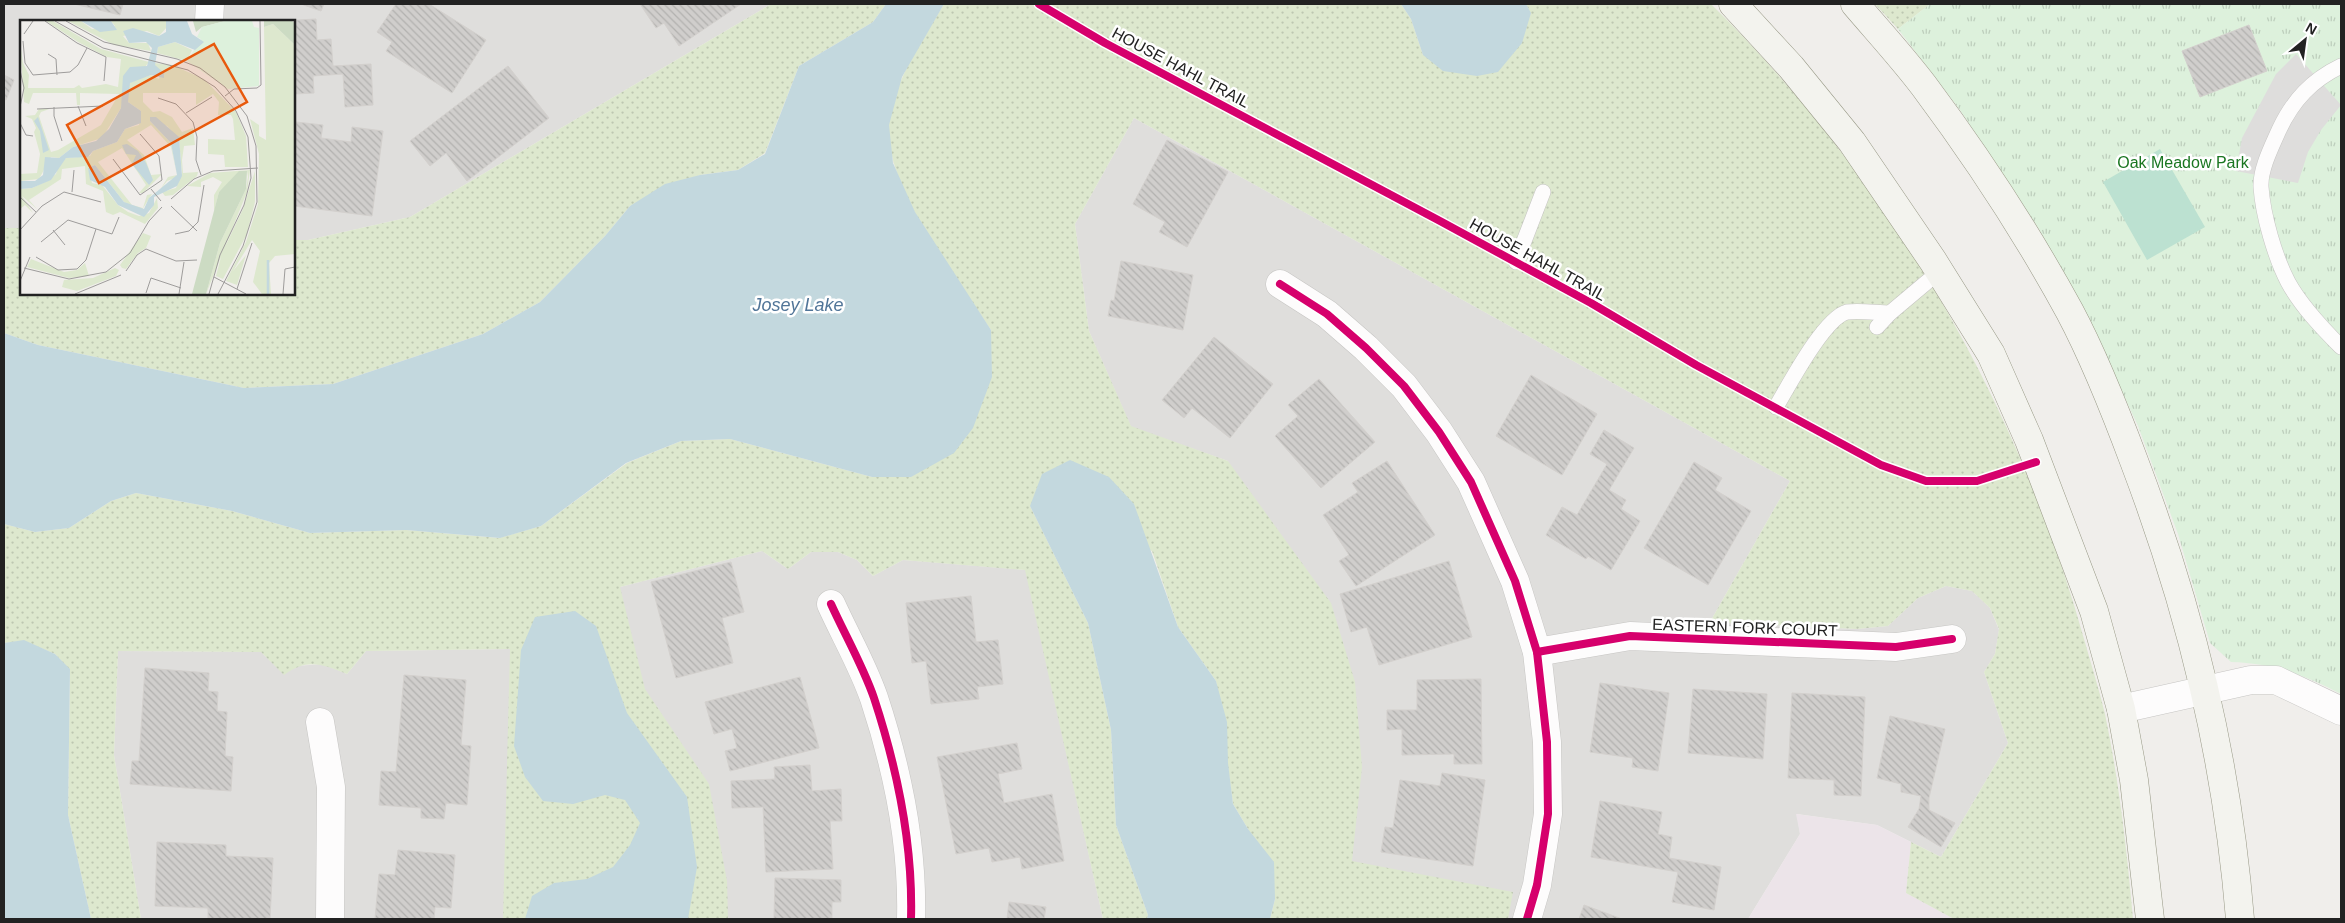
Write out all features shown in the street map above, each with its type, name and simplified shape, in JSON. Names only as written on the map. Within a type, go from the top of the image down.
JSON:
[{"type":"main road","points":[[1733,4],[1791,67],[1852,142],[1940,271],[1991,354],[2029,440],[2094,611],[2121,709],[2135,790],[2150,919]]},
{"type":"main road","points":[[1855,4],[1923,85],[2006,205],[2070,312],[2108,392],[2154,512],[2182,600],[2206,691],[2235,854],[2240,919]]},
{"type":"street","points":[[209,20],[210,4]]},
{"type":"street","points":[[1280,284],[1327,314],[1366,348],[1404,386],[1438,432],[1471,482],[1515,581],[1537,652],[1547,742],[1548,814],[1537,885],[1527,919]]},
{"type":"street","points":[[831,604],[873,697],[896,780],[912,885],[911,919]]},
{"type":"street","name":"EASTERN FORK COURT","points":[[1537,652],[1630,636],[1896,647],[1952,640]]},
{"type":"street","points":[[2121,709],[2251,680],[2276,680],[2341,711]]},
{"type":"street","points":[[320,722],[331,787],[330,919]]},
{"type":"lane","points":[[2340,344],[2318,323],[2288,282],[2269,232],[2261,186],[2270,148],[2301,93],[2324,74],[2341,66]]},
{"type":"lane","points":[[1516,262],[1543,192]]},
{"type":"lane","points":[[1877,328],[1890,313],[1940,271]]},
{"type":"lane","points":[[1776,407],[1826,328],[1838,317],[1847,312],[1890,313]]},
{"type":"shaded area","points":[[4,4],[771,4],[410,217],[308,240],[295,240],[295,20],[20,20],[20,228],[4,228]]},
{"type":"shaded area","points":[[2296,54],[2341,105],[2321,130],[2308,152],[2298,183],[2236,171],[2242,138],[2276,74]]},
{"type":"shaded area","points":[[1134,118],[1790,481],[1710,622],[1857,629],[1888,626],[1918,598],[1946,586],[1972,591],[1990,608],[1999,630],[1995,654],[1984,672],[2008,743],[1941,857],[1877,825],[1797,814],[1800,834],[1748,919],[1331,919],[1228,461],[1131,427],[1089,331],[1075,224]]},
{"type":"shaded area","points":[[762,551],[788,569],[811,552],[838,552],[857,560],[873,576],[903,560],[1026,570],[1103,919],[141,919],[114,755],[118,651],[261,652],[284,674],[296,666],[323,664],[347,674],[366,651],[510,649],[620,587]]},
{"type":"shaded area","points":[[1796,814],[1877,825],[1911,842],[1906,893],[1954,919],[1748,919],[1800,834]]},
{"type":"green space","points":[[771,4],[886,4],[873,22],[799,66],[765,153],[738,170],[700,175],[630,206],[605,236],[540,302],[483,334],[333,384],[244,388],[38,345],[4,333],[4,228],[20,228],[20,295],[295,295],[295,240],[308,240],[410,217]]},
{"type":"green space","points":[[944,4],[1401,4],[1411,19],[1423,55],[1531,14],[1526,4],[1711,4],[1775,72],[1835,143],[1889,219],[1939,297],[1983,379],[2022,463],[2056,550],[2105,714],[2122,816],[2133,919],[1954,919],[1906,893],[1911,842],[1941,857],[2008,743],[1984,672],[1995,654],[1999,629],[1990,608],[1972,591],[1946,586],[1918,598],[1888,626],[1857,629],[1710,622],[1790,481],[1134,118],[1075,224],[1089,331],[1131,426],[1228,461],[1331,603],[1355,682],[1362,767],[1352,861],[1513,892],[1508,919],[1270,919],[1275,899],[1248,829],[1233,804],[1216,681],[1178,627],[1152,551],[1030,506],[1088,623],[1111,730],[1116,825],[1148,915],[1147,919],[1103,919],[1025,570],[903,560],[873,576],[857,560],[838,552],[811,552],[788,569],[762,551],[620,587],[645,689],[709,784],[727,881],[728,919],[503,919],[510,649],[366,651],[347,674],[315,664],[300,666],[284,675],[261,652],[118,651],[114,755],[141,919],[91,919],[68,815],[70,670],[55,654],[24,641],[4,643],[4,524],[35,532],[69,528],[111,501],[136,493],[232,511],[310,533],[406,530],[499,538],[541,526],[627,463],[681,441],[730,439],[872,477],[911,477],[991,330],[925,231],[898,175],[890,148],[889,124],[892,108],[903,76]]},
{"type":"green space","points":[[1875,4],[1930,4],[1898,29]]},
{"type":"green space","name":"Oak Meadow Park","points":[[1930,4],[2341,4],[2341,694],[2288,671],[2260,665],[2231,662],[2210,643],[2178,534],[2138,426],[2090,323],[2039,229],[1960,110],[1898,29]]},
{"type":"green space","points":[[2160,149],[2205,227],[2147,260],[2103,182]]},
{"type":"water","name":"Josey Lake","points":[[886,4],[944,4],[902,77],[889,125],[893,163],[915,212],[991,330],[992,377],[973,428],[954,453],[911,477],[872,477],[730,439],[681,441],[626,463],[541,526],[500,538],[406,530],[310,533],[232,511],[136,493],[111,501],[69,528],[35,532],[4,524],[4,333],[38,345],[244,388],[333,384],[483,334],[540,302],[605,236],[630,206],[665,184],[700,175],[738,170],[765,154],[799,66],[873,22]]},
{"type":"water","points":[[1401,4],[1526,4],[1531,13],[1522,43],[1498,72],[1477,76],[1443,71],[1423,55],[1411,19]]},
{"type":"water","points":[[1070,460],[1109,477],[1134,504],[1178,627],[1216,681],[1227,722],[1228,763],[1233,804],[1248,829],[1274,862],[1275,899],[1270,919],[1147,919],[1148,915],[1116,825],[1111,730],[1088,623],[1030,506],[1042,474]]},
{"type":"water","points":[[575,611],[596,626],[627,713],[687,797],[697,867],[688,919],[525,919],[532,896],[554,883],[587,879],[613,867],[630,845],[640,823],[625,800],[605,795],[573,804],[543,801],[525,777],[514,746],[521,650],[535,617]]},
{"type":"water","points":[[24,640],[55,654],[70,669],[68,815],[91,919],[4,919],[4,643]]},
{"type":"building","points":[[74,4],[123,4],[120,15]]},
{"type":"building","points":[[301,4],[324,4],[321,11]]},
{"type":"building","points":[[396,4],[429,4],[486,40],[452,93],[386,51],[392,42],[377,32]]},
{"type":"building","points":[[640,4],[741,4],[679,46],[664,23],[656,28]]},
{"type":"building","points":[[316,19],[317,40],[331,39],[333,66],[371,64],[373,105],[345,107],[343,74],[313,76],[314,93],[295,94],[295,20]]},
{"type":"building","points":[[2249,25],[2267,71],[2200,97],[2182,51]]},
{"type":"building","points":[[508,66],[549,118],[467,181],[446,153],[430,166],[410,141]]},
{"type":"building","points":[[4,75],[14,80],[6,100],[4,99]]},
{"type":"building","points":[[296,122],[323,125],[321,138],[351,142],[352,127],[383,131],[372,216],[295,206]]},
{"type":"building","points":[[1167,140],[1228,172],[1187,247],[1159,232],[1165,222],[1133,204]]},
{"type":"building","points":[[1121,261],[1193,275],[1183,330],[1108,316],[1111,300],[1114,301]]},
{"type":"building","points":[[1214,337],[1273,384],[1230,438],[1192,408],[1184,418],[1162,400]]},
{"type":"building","points":[[1531,375],[1597,414],[1562,475],[1496,436]]},
{"type":"building","points":[[1319,379],[1375,442],[1321,488],[1275,436],[1298,416],[1288,405]]},
{"type":"building","points":[[1604,430],[1634,448],[1609,490],[1626,500],[1621,509],[1640,521],[1611,570],[1588,556],[1586,559],[1546,535],[1562,507],[1577,515],[1607,464],[1590,454]]},
{"type":"building","points":[[1387,461],[1435,535],[1356,586],[1339,561],[1349,555],[1323,515],[1358,492],[1352,483]]},
{"type":"building","points":[[1694,462],[1722,478],[1715,490],[1751,511],[1708,585],[1644,548]]},
{"type":"building","points":[[1449,561],[1472,637],[1379,665],[1367,627],[1351,632],[1340,594]]},
{"type":"building","points":[[731,562],[744,612],[722,618],[733,663],[676,678],[651,582]]},
{"type":"building","points":[[971,596],[976,642],[998,640],[1003,684],[977,687],[979,699],[931,704],[926,661],[912,663],[906,603]]},
{"type":"building","points":[[145,668],[209,673],[208,691],[218,692],[217,711],[227,712],[225,756],[233,757],[231,791],[130,784],[132,761],[139,761]]},
{"type":"building","points":[[404,675],[466,680],[461,745],[471,746],[467,805],[446,803],[444,819],[421,818],[421,808],[379,805],[381,771],[396,772]]},
{"type":"building","points":[[800,677],[819,748],[730,771],[725,751],[737,748],[732,729],[714,734],[705,702]]},
{"type":"building","points":[[1481,679],[1482,764],[1454,764],[1454,754],[1402,755],[1402,729],[1387,730],[1387,710],[1417,710],[1417,680]]},
{"type":"building","points":[[1600,683],[1669,693],[1658,771],[1632,767],[1633,758],[1590,752]]},
{"type":"building","points":[[1693,689],[1767,694],[1763,759],[1688,753]]},
{"type":"building","points":[[1792,693],[1865,697],[1861,796],[1834,795],[1834,780],[1788,778]]},
{"type":"building","points":[[1890,716],[1945,729],[1929,798],[1929,810],[1955,823],[1941,847],[1908,827],[1919,809],[1921,796],[1901,792],[1901,784],[1877,778]]},
{"type":"building","points":[[1017,743],[1022,769],[998,774],[1004,803],[1052,794],[1064,861],[1022,869],[1020,857],[992,862],[989,848],[956,854],[937,757]]},
{"type":"building","points":[[810,765],[812,791],[841,789],[842,821],[830,821],[833,869],[766,872],[763,807],[732,808],[731,781],[775,779],[774,767]]},
{"type":"building","points":[[1442,773],[1485,780],[1473,866],[1381,852],[1385,827],[1393,828],[1400,780],[1440,786]]},
{"type":"building","points":[[1600,801],[1662,812],[1658,834],[1672,837],[1669,858],[1721,867],[1714,910],[1672,902],[1678,872],[1591,857]]},
{"type":"building","points":[[157,842],[226,845],[226,856],[273,858],[270,919],[208,919],[208,908],[155,906]]},
{"type":"building","points":[[398,850],[455,855],[451,908],[435,907],[434,919],[375,919],[379,874],[395,875]]},
{"type":"building","points":[[775,878],[841,880],[841,902],[832,902],[832,919],[774,919]]},
{"type":"building","points":[[1009,902],[1046,907],[1044,919],[1007,919]]},
{"type":"building","points":[[1584,905],[1622,919],[1579,919]]},
{"type":"cycle path","name":"HOUSE HAHL TRAIL","points":[[1039,4],[1105,43],[1591,303],[1696,365],[1881,465],[1926,481],[1977,481],[2036,462]]},
{"type":"cycle path","points":[[1280,284],[1327,314],[1366,348],[1404,386],[1439,432],[1471,482],[1515,581],[1537,652],[1547,742],[1548,814],[1537,885],[1527,919]]},
{"type":"cycle path","points":[[831,604],[870,686],[890,752],[906,835],[911,891],[911,919]]},
{"type":"cycle path","points":[[1537,652],[1630,636],[1896,647],[1952,639]]}]
